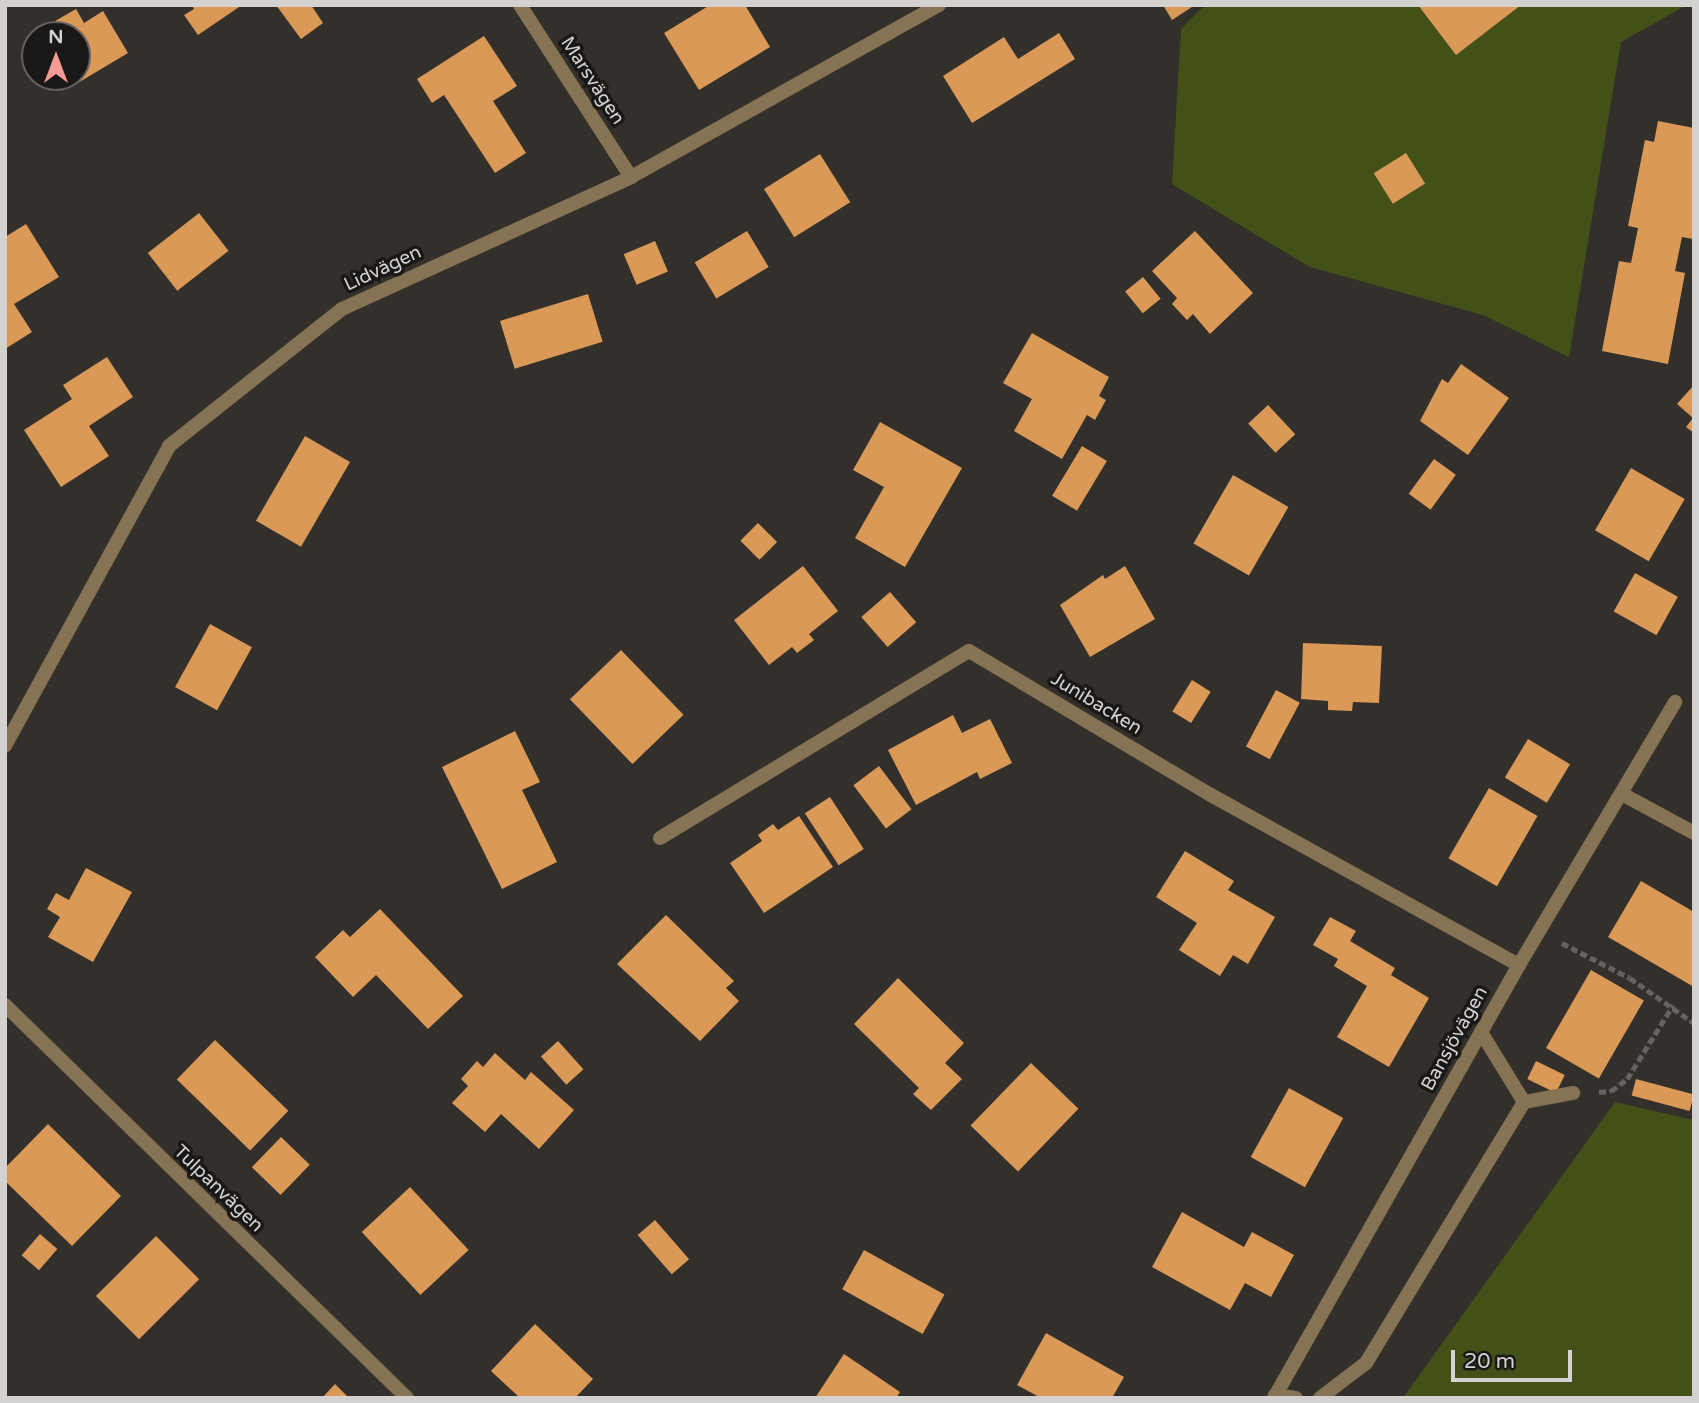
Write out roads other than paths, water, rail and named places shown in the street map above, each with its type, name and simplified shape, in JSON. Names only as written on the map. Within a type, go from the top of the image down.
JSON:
[{"type":"street","name":"Marsvägen","points":[[520,5],[631,177]]},
{"type":"street","name":"Lidvägen","points":[[5,746],[170,446],[342,309],[631,177],[939,5]]},
{"type":"street","name":"Junibacken","points":[[660,838],[969,651],[1209,794],[1519,965]]},
{"type":"street","name":"Bansjövägen","points":[[1275,1396],[1519,965],[1675,702]]},
{"type":"street","points":[[1622,794],[1694,833]]},
{"type":"street","name":"Tulpanvägen","points":[[5,1005],[407,1398]]},
{"type":"street","points":[[1481,1032],[1524,1102]]},
{"type":"street","points":[[1320,1398],[1366,1363],[1524,1102],[1573,1093]]},
{"type":"street","points":[[1275,1396],[1296,1398]]}]
